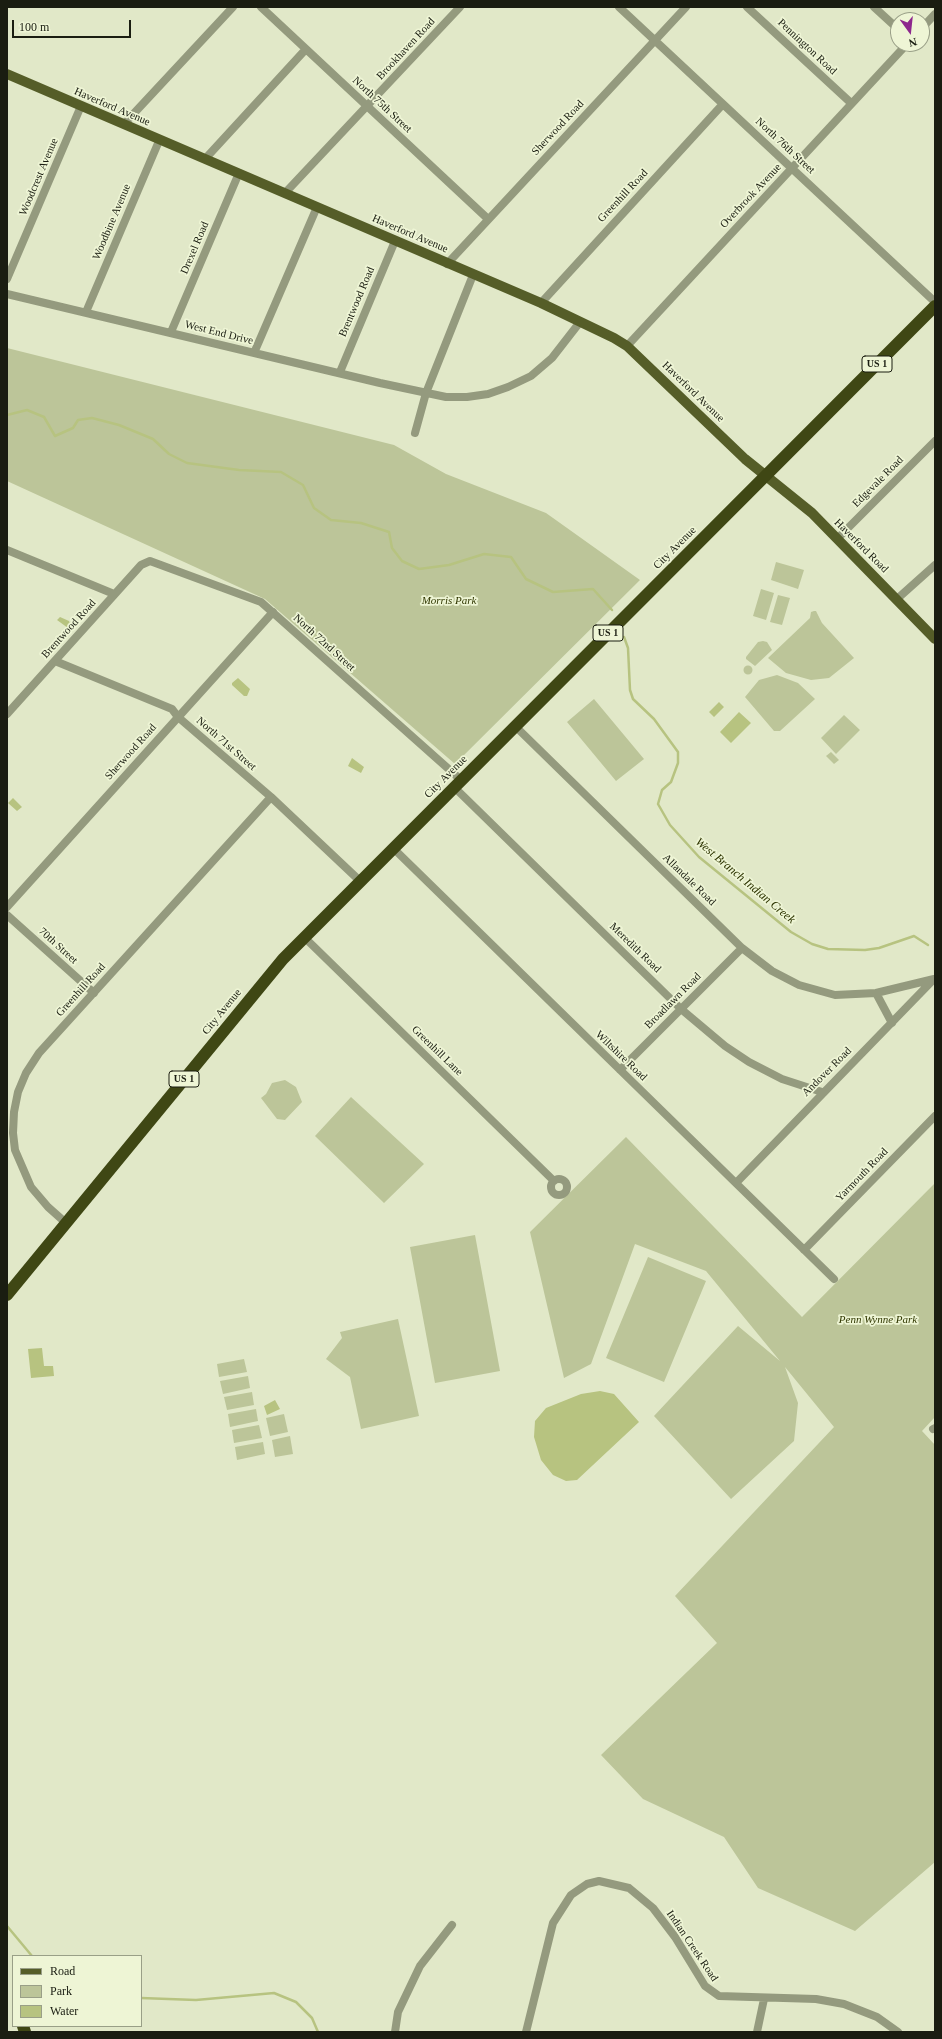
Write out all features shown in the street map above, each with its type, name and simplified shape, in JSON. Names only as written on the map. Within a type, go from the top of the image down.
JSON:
[{"type":"highway","name":"City Avenue","points":[[7,1295],[267,978],[304,937],[935,306]]},
{"type":"main road","name":"Haverford Avenue","points":[[7,74],[472,275],[541,303],[627,346],[745,459],[765,476]]},
{"type":"main road","name":"Haverford Road","points":[[765,476],[812,513],[935,639]]},
{"type":"street","points":[[124,124],[232,7]]},
{"type":"street","name":"North 75th Street","points":[[261,7],[488,219]]},
{"type":"street","name":"Brookhaven Road","points":[[285,193],[460,7]]},
{"type":"street","name":"North 76th Street","points":[[619,7],[935,302]]},
{"type":"street","name":"Sherwood Road","points":[[447,264],[686,7]]},
{"type":"street","name":"Pennington Road","points":[[747,7],[851,104]]},
{"type":"street","points":[[874,7],[890,22]]},
{"type":"street","points":[[205,159],[306,49]]},
{"type":"street","name":"Overbrook Avenue","points":[[627,346],[900,52]]},
{"type":"street","name":"Greenhill Road","points":[[541,303],[723,104]]},
{"type":"street","name":"Woodcrest Avenue","points":[[7,279],[81,106]]},
{"type":"street","name":"Woodbine Avenue","points":[[86,312],[159,140]]},
{"type":"street","name":"Drexel Road","points":[[171,332],[238,173]]},
{"type":"street","points":[[254,352],[317,207]]},
{"type":"street","name":"Brentwood Road","points":[[340,372],[395,241]]},
{"type":"street","points":[[415,433],[426,393],[472,275]]},
{"type":"street","name":"West End Drive","points":[[7,294],[426,393]]},
{"type":"street","points":[[426,393],[467,397],[488,394],[508,387],[531,376],[552,358],[580,322]]},
{"type":"street","name":"Edgevale Road","points":[[838,539],[935,440]]},
{"type":"street","points":[[7,550],[114,594]]},
{"type":"street","name":"Brentwood Road","points":[[7,714],[114,594],[141,565],[150,560]]},
{"type":"street","name":"North 72nd Street","points":[[150,560],[261,602],[457,784]]},
{"type":"street","points":[[897,599],[935,565]]},
{"type":"street","name":"Sherwood Road","points":[[7,908],[272,612]]},
{"type":"street","name":"North 71st Street","points":[[55,661],[172,709],[178,717],[271,797],[360,881]]},
{"type":"street","name":"Allandale Road","points":[[515,726],[742,948],[772,971],[799,985],[835,994],[876,993],[934,978]]},
{"type":"street","name":"Meredith Road","points":[[457,784],[681,1009],[725,1046],[749,1062],[782,1079],[822,1092]]},
{"type":"street","name":"Greenhill Road","points":[[66,1223],[39,1198],[25,1175],[16,1150],[13,1133],[14,1112],[18,1092],[26,1073],[40,1053],[271,797]]},
{"type":"street","name":"Wiltshire Road","points":[[393,848],[834,1279]]},
{"type":"street","name":"70th Street","points":[[7,915],[94,993]]},
{"type":"street","name":"Greenhill Lane","points":[[304,937],[554,1181]]},
{"type":"street","name":"Broadlawn Road","points":[[620,1070],[742,948]]},
{"type":"street","name":"Andover Road","points":[[736,1183],[822,1092],[892,1024],[934,978]]},
{"type":"street","points":[[876,993],[892,1024]]},
{"type":"street","name":"Yarmouth Road","points":[[804,1250],[935,1116]]},
{"type":"street","name":"Indian Creek Road","points":[[526,2032],[553,1923],[571,1895],[587,1884],[599,1881],[629,1888],[653,1908],[675,1937],[698,1976],[712,1992],[719,1996],[764,1999],[816,1999],[844,2004],[877,2016],[898,2032]]},
{"type":"street","points":[[395,2032],[398,2012],[420,1966],[452,1924]]},
{"type":"street","points":[[757,2032],[764,1999]]},
{"type":"green space","name":"Morris Park","points":[[7,348],[394,445],[446,474],[546,513],[640,580],[455,764],[265,599],[7,481]]},
{"type":"green space","points":[[776,562],[804,570],[798,589],[771,580]]},
{"type":"green space","points":[[761,589],[774,593],[766,620],[753,616]]},
{"type":"green space","points":[[778,595],[790,598],[782,625],[770,622]]},
{"type":"green space","points":[[816,611],[822,623],[854,658],[829,678],[811,680],[786,673],[768,658],[810,618],[811,612]]},
{"type":"green space","points":[[758,642],[767,642],[772,650],[755,666],[746,659],[746,657]]},
{"type":"green space","points":[[746,666],[750,666],[752,670],[750,674],[746,674],[744,672],[744,668]]},
{"type":"green space","points":[[777,675],[798,683],[815,699],[780,731],[774,731],[745,697],[759,680]]},
{"type":"green space","points":[[594,699],[644,759],[616,781],[567,722]]},
{"type":"green space","points":[[844,715],[860,730],[836,754],[821,738]]},
{"type":"green space","points":[[831,752],[839,760],[834,764],[826,756]]},
{"type":"green space","points":[[285,1080],[296,1087],[302,1102],[285,1120],[277,1119],[261,1098],[266,1094],[272,1083]]},
{"type":"green space","points":[[351,1097],[424,1164],[384,1203],[315,1136]]},
{"type":"green space","name":"Penn Wynne Park","points":[[626,1137],[802,1317],[935,1183],[935,1417],[922,1431],[935,1445],[935,1862],[855,1931],[758,1888],[724,1837],[643,1799],[601,1755],[717,1643],[675,1596],[834,1427],[785,1367],[798,1403],[794,1441],[731,1499],[654,1416],[738,1326],[780,1361],[706,1271],[635,1244],[591,1364],[564,1378],[530,1232]]},
{"type":"green space","points":[[475,1235],[500,1371],[435,1383],[410,1247]]},
{"type":"green space","points":[[648,1257],[706,1281],[664,1382],[606,1358]]},
{"type":"green space","points":[[398,1319],[419,1416],[361,1429],[350,1377],[326,1359],[342,1338],[340,1332]]},
{"type":"green space","points":[[244,1359],[247,1372],[219,1377],[217,1364]]},
{"type":"green space","points":[[248,1376],[250,1388],[223,1394],[220,1381]]},
{"type":"green space","points":[[252,1392],[254,1405],[227,1410],[224,1397]]},
{"type":"green space","points":[[256,1409],[258,1421],[230,1427],[228,1414]]},
{"type":"green space","points":[[284,1414],[288,1432],[270,1436],[266,1418]]},
{"type":"green space","points":[[259,1425],[262,1438],[234,1443],[232,1430]]},
{"type":"green space","points":[[290,1436],[293,1454],[275,1457],[272,1440]]},
{"type":"green space","points":[[263,1442],[265,1454],[237,1460],[235,1447]]},
{"type":"water","points":[[60,617],[69,621],[71,626],[68,628],[57,620]]},
{"type":"water","points":[[238,678],[250,689],[247,696],[244,696],[232,685],[232,683]]},
{"type":"water","points":[[719,702],[724,707],[714,717],[709,712]]},
{"type":"water","points":[[739,712],[751,723],[731,743],[720,732]]},
{"type":"water","points":[[352,758],[364,767],[361,773],[348,766]]},
{"type":"water","points":[[13,798],[22,807],[17,811],[8,803]]},
{"type":"water","points":[[42,1348],[44,1366],[53,1366],[54,1376],[31,1378],[28,1349]]},
{"type":"water","points":[[600,1391],[614,1394],[639,1422],[577,1480],[566,1481],[553,1475],[541,1460],[534,1437],[535,1421],[546,1408],[581,1394]]},
{"type":"water","points":[[275,1400],[280,1409],[267,1415],[264,1406]]},
{"type":"waterway","name":"West Branch Indian Creek","points":[[7,415],[27,410],[44,417],[55,436],[73,428],[78,420],[92,418],[119,425],[153,439],[169,454],[187,463],[239,470],[281,472],[303,485],[314,508],[331,520],[361,523],[389,532],[392,548],[402,561],[419,569],[449,565],[484,554],[511,557],[526,579],[553,592],[593,589],[612,610]]},
{"type":"waterway","name":"West Branch Indian Creek","points":[[624,637],[628,648],[630,690],[633,699],[654,719],[678,752],[678,763],[671,782],[662,790],[658,804],[670,825],[699,857],[791,932],[812,944],[828,949],[865,950],[879,948],[914,936],[928,945]]},
{"type":"waterway","points":[[7,1926],[31,1955]]},
{"type":"waterway","points":[[142,1998],[196,2000],[274,1993],[296,2002],[312,2018],[318,2032]]}]
